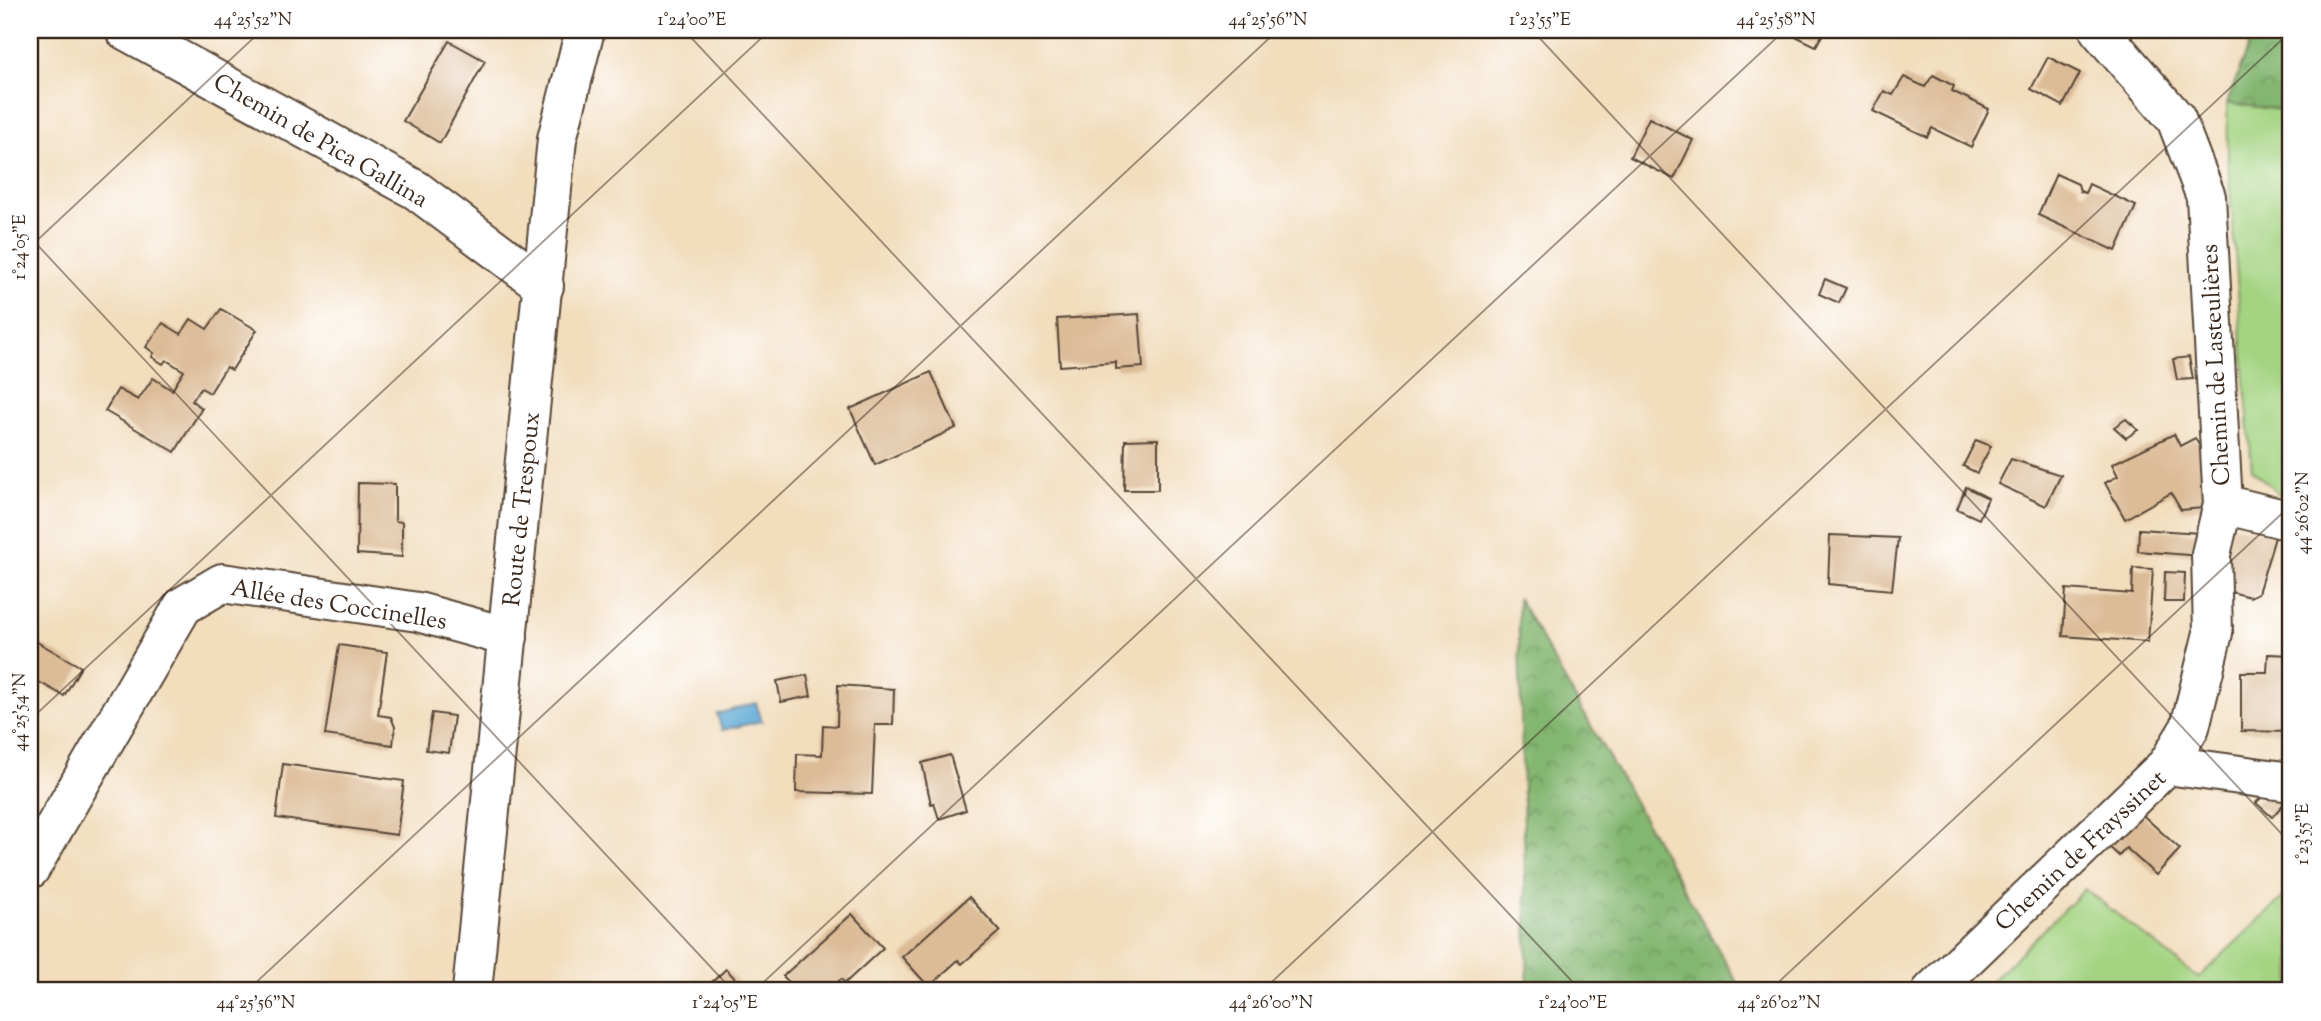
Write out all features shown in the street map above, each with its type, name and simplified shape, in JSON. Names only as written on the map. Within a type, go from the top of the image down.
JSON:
[{"type":"street","name":"Chemin de Pica Gallina","points":[[125,30],[416,190],[544,286]]},
{"type":"street","name":"Route de Trespoux","points":[[472,991],[557,139],[585,30]]},
{"type":"street","name":"Chemin de Lasteulières","points":[[2099,30],[2176,119],[2206,197],[2223,504],[2211,554],[2213,633],[2190,727],[2166,765]]},
{"type":"street","points":[[2223,504],[2291,520]]},
{"type":"street","name":"Allée des Coccinelles","points":[[30,869],[183,606],[222,583],[418,612],[508,637]]},
{"type":"street","name":"Chemin de Frayssinet","points":[[1932,991],[2166,765],[2291,782]]},
{"type":"green space","points":[[2255,30],[2291,30],[2291,111],[2227,103]]},
{"type":"green space","points":[[2227,103],[2291,111],[2291,499],[2283,497],[2252,470],[2228,163]]},
{"type":"green space","points":[[1518,598],[1742,991],[1528,991]]},
{"type":"green space","points":[[2085,889],[2198,978],[2291,890],[2291,991],[1981,991]]},
{"type":"water","points":[[756,703],[762,721],[722,730],[717,714]]},
{"type":"building","points":[[1783,30],[1825,30],[1816,46]]},
{"type":"building","points":[[449,41],[485,61],[440,143],[403,121]]},
{"type":"building","points":[[2048,57],[2080,73],[2063,106],[2031,89]]},
{"type":"building","points":[[1933,75],[1954,86],[1952,91],[1989,109],[1971,147],[1932,128],[1927,137],[1873,111],[1884,91],[1893,95],[1904,77],[1925,87]]},
{"type":"building","points":[[1649,118],[1693,140],[1674,179],[1630,157]]},
{"type":"building","points":[[2056,174],[2078,184],[2080,191],[2085,193],[2089,184],[2136,206],[2116,251],[2038,215]]},
{"type":"building","points":[[1825,279],[1846,288],[1839,303],[1819,294]]},
{"type":"building","points":[[221,309],[257,330],[232,370],[226,367],[210,393],[201,388],[192,401],[202,408],[175,452],[105,411],[118,389],[138,400],[153,378],[172,390],[184,371],[166,360],[163,364],[152,357],[154,353],[146,347],[163,323],[181,334],[191,319],[207,329]]},
{"type":"building","points":[[1139,314],[1143,367],[1116,369],[1116,362],[1060,366],[1057,319]]},
{"type":"building","points":[[2189,357],[2193,379],[2177,380],[2173,359]]},
{"type":"building","points":[[931,372],[956,428],[875,465],[850,409]]},
{"type":"building","points":[[2126,419],[2138,430],[2126,438],[2114,427]]},
{"type":"building","points":[[2174,434],[2180,446],[2195,438],[2215,473],[2214,507],[2181,510],[2171,493],[2125,519],[2105,483],[2118,476],[2112,464]]},
{"type":"building","points":[[1158,439],[1158,490],[1124,490],[1125,440]]},
{"type":"building","points":[[1976,440],[1991,446],[1977,473],[1963,466]]},
{"type":"building","points":[[2011,459],[2061,475],[2046,506],[1998,484]]},
{"type":"building","points":[[358,483],[395,484],[395,521],[402,522],[402,557],[357,554]]},
{"type":"building","points":[[1966,487],[1988,498],[1979,519],[1957,509]]},
{"type":"building","points":[[2230,525],[2276,534],[2258,593],[2250,597],[2216,588]]},
{"type":"building","points":[[2139,529],[2200,533],[2201,556],[2138,551]]},
{"type":"building","points":[[1830,535],[1898,538],[1892,590],[1828,584]]},
{"type":"building","points":[[2133,568],[2153,569],[2148,642],[2063,636],[2066,589],[2132,594]]},
{"type":"building","points":[[2165,572],[2185,573],[2184,602],[2164,602]]},
{"type":"building","points":[[32,639],[81,667],[64,696],[30,677]]},
{"type":"building","points":[[339,645],[387,652],[378,715],[391,717],[395,727],[393,745],[325,735]]},
{"type":"building","points":[[2268,654],[2291,655],[2291,732],[2241,731],[2241,672],[2267,672]]},
{"type":"building","points":[[807,675],[811,696],[781,702],[777,681]]},
{"type":"building","points":[[838,685],[894,689],[893,725],[875,725],[872,794],[796,792],[797,754],[822,755],[823,725],[837,726]]},
{"type":"building","points":[[432,713],[454,716],[449,753],[426,750]]},
{"type":"building","points":[[950,755],[966,810],[939,819],[934,803],[931,804],[922,763]]},
{"type":"building","points":[[283,764],[404,781],[397,835],[276,818]]},
{"type":"building","points":[[2273,785],[2288,799],[2272,817],[2256,803]]},
{"type":"building","points":[[2135,808],[2180,849],[2156,875],[2126,848],[2119,856],[2104,842]]},
{"type":"building","points":[[969,897],[1000,931],[962,964],[958,960],[929,987],[902,957]]},
{"type":"building","points":[[852,914],[883,948],[845,983],[841,979],[827,991],[797,991],[783,976]]},
{"type":"building","points":[[726,969],[747,991],[702,991],[711,983]]}]
